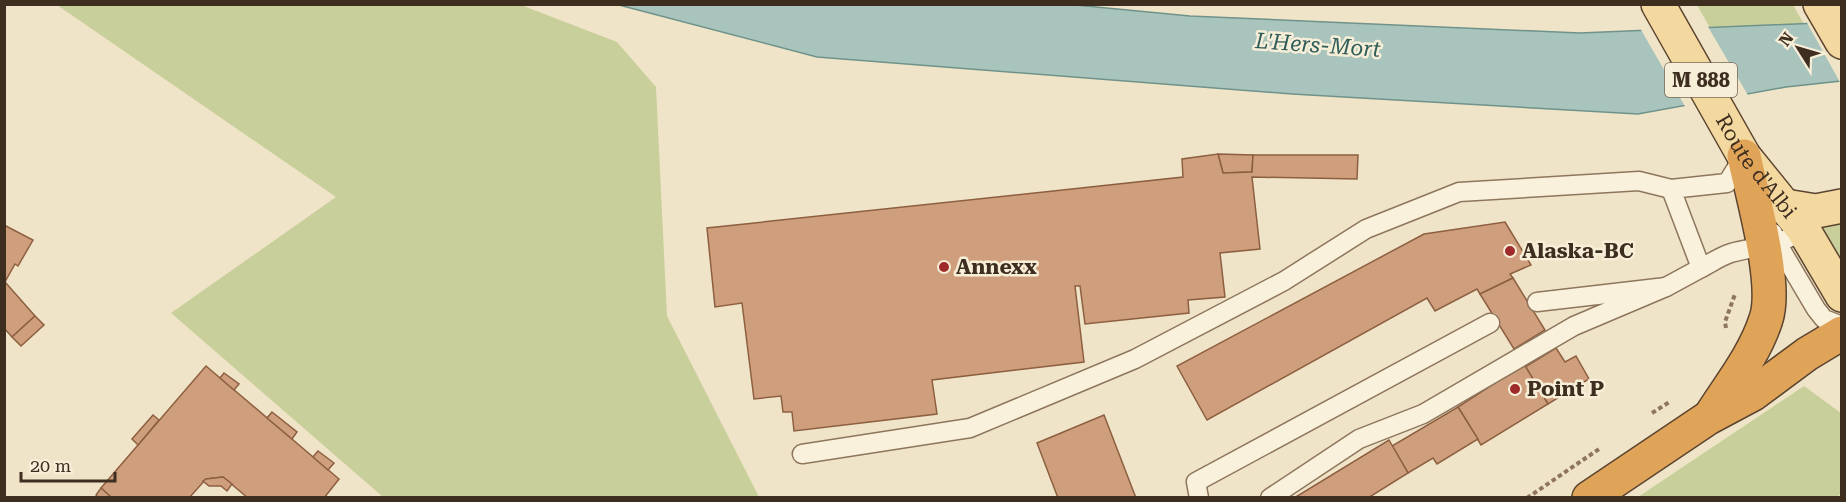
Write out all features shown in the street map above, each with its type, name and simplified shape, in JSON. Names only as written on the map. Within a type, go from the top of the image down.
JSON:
[{"type":"highway","points":[[1708,418],[1751,353],[1767,318],[1769,286],[1798,224],[1744,156]]},
{"type":"highway","points":[[1589,498],[1708,418],[1753,394],[1807,354],[1842,333]]},
{"type":"main road","name":"Route d'Albi","points":[[1658,4],[1744,156],[1798,224],[1842,296]]},
{"type":"main road","points":[[1820,4],[1842,42]]},
{"type":"lane","points":[[802,454],[970,428],[1135,359],[1284,281],[1366,229],[1459,192],[1639,181],[1671,189],[1728,183],[1744,156]]},
{"type":"lane","points":[[1671,189],[1701,268]]},
{"type":"lane","points":[[1270,498],[1359,439],[1423,414],[1574,326],[1666,287],[1730,253],[1798,224],[1816,309],[1824,319],[1842,326]]},
{"type":"lane","points":[[1537,302],[1666,287]]},
{"type":"lane","points":[[1199,498],[1196,482],[1490,323]]},
{"type":"path","points":[[1726,330],[1725,322],[1735,294]]},
{"type":"path","points":[[1648,416],[1674,400]]},
{"type":"path","points":[[1527,498],[1604,447]]},
{"type":"green space","points":[[57,5],[521,5],[617,42],[656,87],[667,316],[759,497],[383,497],[171,313],[336,197]]},
{"type":"green space","points":[[1697,5],[1793,5],[1804,24],[1710,28]]},
{"type":"green space","points":[[1841,222],[1841,263],[1822,226]]},
{"type":"green space","points":[[1804,386],[1841,413],[1841,494],[1835,498],[1638,497]]},
{"type":"water","name":"L'Hers-Mort","points":[[1065,4],[1190,16],[1580,33],[1841,22],[1841,81],[1786,87],[1638,114],[1292,94],[817,57],[619,5]]},
{"type":"pier","points":[[1842,19],[1842,84],[1841,84],[1806,21]]},
{"type":"pier","points":[[1707,25],[1749,97],[1686,108],[1640,28]]},
{"type":"building","points":[[1218,154],[1253,155],[1252,172],[1223,173]]},
{"type":"building","points":[[1218,154],[1223,173],[1252,172],[1253,155],[1358,155],[1357,179],[1252,177],[1260,249],[1220,253],[1225,297],[1188,300],[1189,313],[1085,324],[1080,286],[1075,286],[1084,362],[932,380],[937,414],[794,431],[792,412],[783,412],[781,396],[754,399],[742,303],[715,307],[707,228],[1183,177],[1182,159]]},
{"type":"building","points":[[1505,222],[1531,265],[1510,274],[1513,278],[1480,294],[1477,289],[1435,311],[1427,298],[1207,420],[1177,366],[1424,234]]},
{"type":"building","points":[[4,225],[33,240],[18,266],[15,264],[5,282],[35,316],[12,337],[4,328]]},
{"type":"building","points":[[1513,278],[1545,330],[1514,349],[1480,294]]},
{"type":"building","points":[[35,316],[44,325],[21,346],[12,337]]},
{"type":"building","points":[[1556,348],[1565,362],[1576,356],[1589,379],[1548,404],[1525,367]]},
{"type":"building","points":[[1524,364],[1548,404],[1481,445],[1458,407]]},
{"type":"building","points":[[206,366],[339,479],[324,498],[248,498],[223,477],[206,479],[189,498],[112,498],[101,488]]},
{"type":"building","points":[[224,373],[239,384],[234,390],[220,378]]},
{"type":"building","points":[[1458,407],[1478,439],[1437,464],[1433,458],[1408,473],[1392,446]]},
{"type":"building","points":[[272,412],[297,432],[292,439],[267,418]]},
{"type":"building","points":[[153,415],[159,420],[138,445],[132,439]]},
{"type":"building","points":[[1104,415],[1136,498],[1058,498],[1037,443]]},
{"type":"building","points":[[1389,440],[1408,473],[1368,498],[1294,498]]},
{"type":"building","points":[[318,451],[334,463],[328,470],[313,457]]},
{"type":"building","points":[[223,477],[232,484],[227,491],[221,486],[209,486],[203,481],[206,479]]},
{"type":"building","points":[[101,488],[112,498],[99,498],[96,495]]},
{"type":"place","name":"Alaska-BC","points":[[1510,251]]},
{"type":"place","name":"Annexx","points":[[944,267]]},
{"type":"place","name":"Point P","points":[[1515,389]]}]
